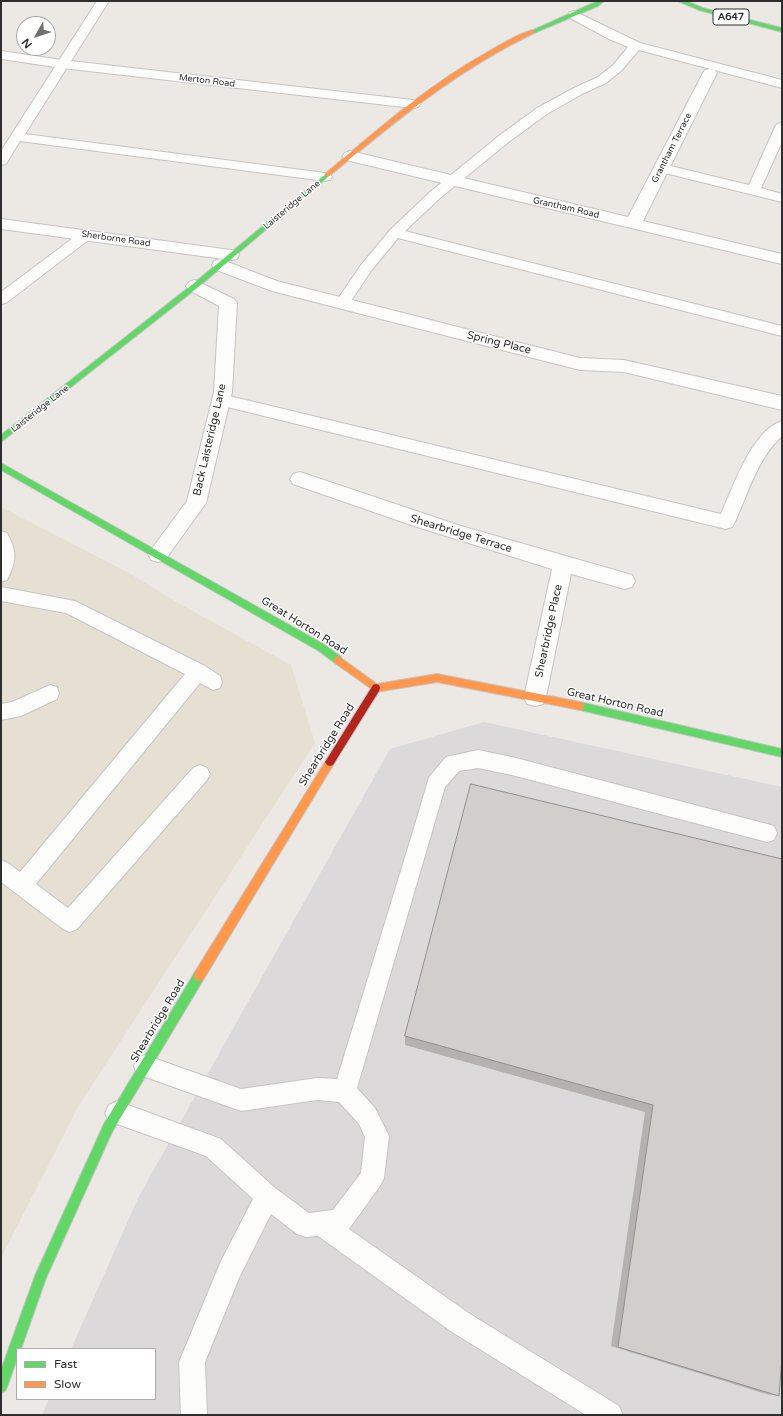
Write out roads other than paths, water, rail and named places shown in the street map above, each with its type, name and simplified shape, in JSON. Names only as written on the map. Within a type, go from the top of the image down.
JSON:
[{"type":"street","name":"Laisteridge Lane","points":[[1,439],[195,286],[413,104],[484,56],[514,40],[596,6],[601,1]]},
{"type":"street","name":"A647","points":[[680,1],[701,9],[782,30]]},
{"type":"street","name":"Merton Road","points":[[1,55],[62,64],[413,104]]},
{"type":"street","name":"Grantham Terrace","points":[[633,224],[710,73]]},
{"type":"street","name":"Grantham Road","points":[[350,156],[782,259]]},
{"type":"street","name":"Sherborne Road","points":[[1,224],[86,235],[225,260]]},
{"type":"street","name":"Spring Place","points":[[225,260],[272,285],[342,303],[580,364],[624,366],[782,403]]},
{"type":"street","name":"Back Laisteridge Lane","points":[[158,554],[196,502],[223,392],[228,303],[195,286]]},
{"type":"street","name":"Great Horton Road","points":[[1,466],[322,648],[376,688],[437,678],[535,698],[782,753]]},
{"type":"street","name":"Shearbridge Terrace","points":[[300,479],[410,518],[563,565],[625,582]]},
{"type":"street","name":"Shearbridge Place","points":[[535,698],[563,565]]},
{"type":"street","name":"Shearbridge Road","points":[[1,1387],[41,1276],[108,1128],[376,688]]},
{"type":"lane","points":[[1,161],[102,1]]},
{"type":"lane","points":[[574,14],[613,36],[636,46],[782,84]]},
{"type":"lane","points":[[342,303],[366,268],[395,233],[435,195],[505,138],[542,111],[578,91],[602,80],[617,68],[636,46]]},
{"type":"lane","points":[[753,191],[782,127]]},
{"type":"lane","points":[[17,137],[325,177]]},
{"type":"lane","points":[[662,168],[782,198]]},
{"type":"lane","points":[[395,233],[782,331]]},
{"type":"lane","points":[[1,299],[86,235]]},
{"type":"lane","points":[[221,400],[726,522],[753,462],[766,441],[782,427]]},
{"type":"lane","points":[[1,538],[7,553],[1,575]]},
{"type":"lane","points":[[1,594],[69,606],[206,677],[22,886]]},
{"type":"lane","points":[[1,712],[14,710],[50,693]]},
{"type":"lane","points":[[345,1091],[427,818],[436,783],[453,762],[478,759],[512,766],[767,833]]},
{"type":"lane","points":[[1,870],[70,922],[200,774]]},
{"type":"lane","points":[[117,1113],[213,1147],[268,1196],[306,1225],[339,1222],[372,1178],[377,1136],[367,1116],[345,1091],[317,1089],[241,1100],[145,1066]]},
{"type":"lane","points":[[194,1415],[192,1362],[230,1270],[268,1196]]},
{"type":"lane","points":[[322,1224],[461,1323],[610,1415]]}]
